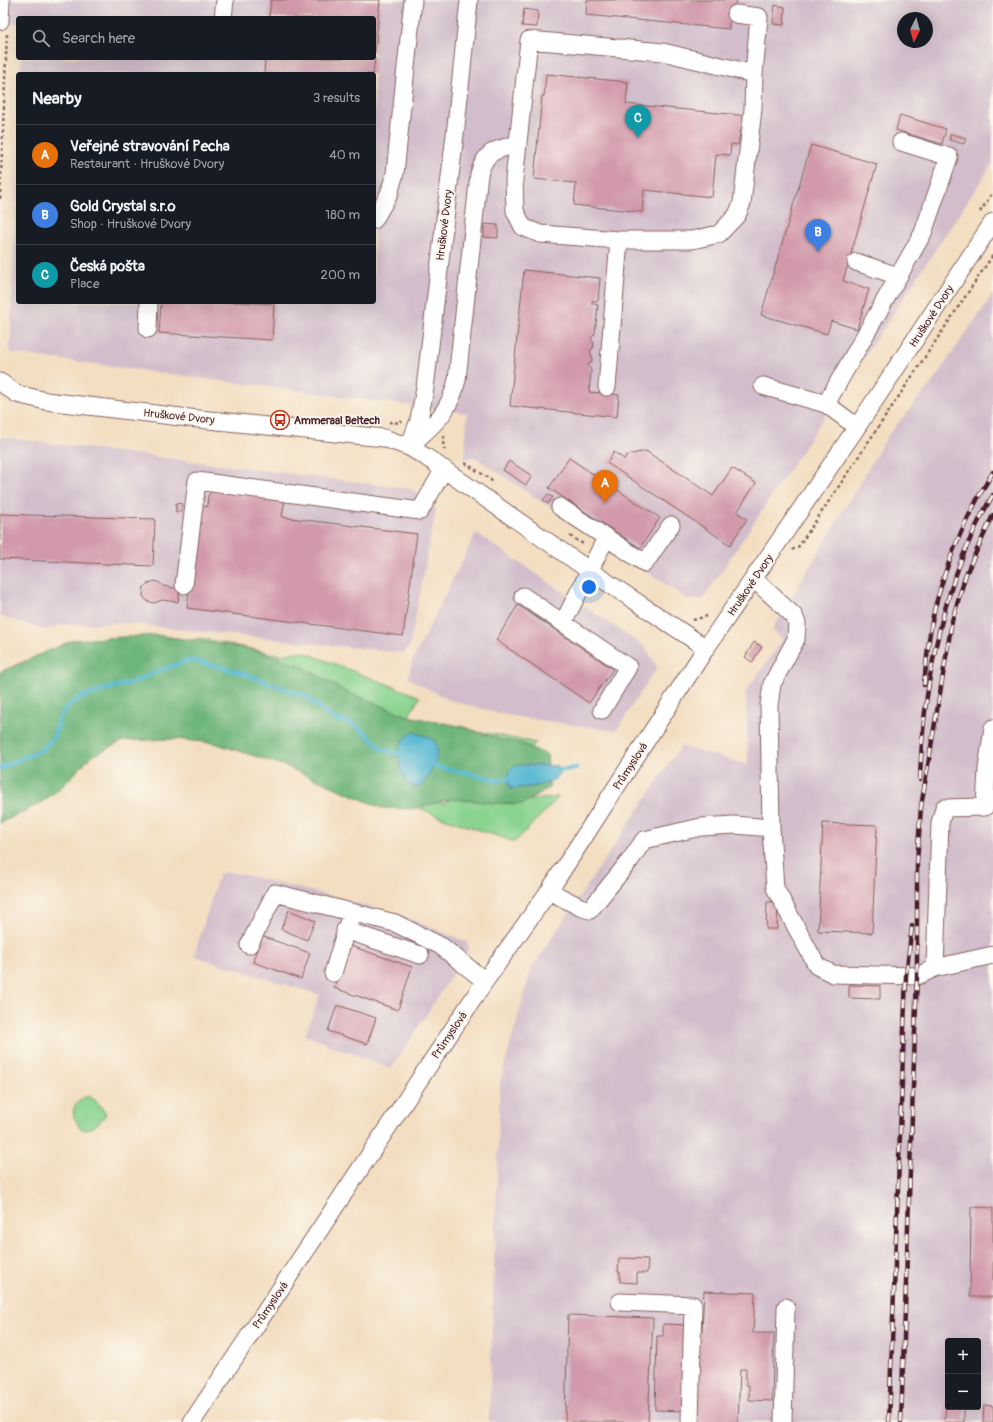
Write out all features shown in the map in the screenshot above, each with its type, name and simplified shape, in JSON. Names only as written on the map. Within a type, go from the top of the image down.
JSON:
[{"type":"street","points":[[1,0],[4,26]]},
{"type":"street","points":[[223,16],[225,0]]},
{"type":"street","points":[[376,217],[389,194],[395,173],[413,0]]},
{"type":"street","name":"Hruškové Dvory","points":[[409,447],[419,420],[426,380],[469,0]]},
{"type":"street","points":[[736,14],[759,17],[754,74],[753,109],[742,203],[737,215],[719,234],[692,240],[619,240],[540,234],[522,227],[515,211],[514,180],[529,40],[663,52],[754,74]]},
{"type":"street","points":[[826,404],[923,233],[949,157],[901,142]]},
{"type":"street","points":[[409,447],[442,416],[453,396],[457,380],[479,174],[483,163],[490,154],[518,144]]},
{"type":"street","name":"Hruškové Dvory","points":[[0,382],[17,394],[46,401],[189,418],[384,438],[409,447],[444,469],[590,571],[706,648],[857,427],[993,222]]},
{"type":"street","points":[[607,387],[619,240]]},
{"type":"street","points":[[856,262],[898,276]]},
{"type":"street","points":[[148,329],[149,304]]},
{"type":"street","points":[[763,386],[826,404],[857,427]]},
{"type":"street","points":[[184,585],[197,481],[420,511],[444,469]]},
{"type":"street","points":[[560,507],[645,563],[671,525]]},
{"type":"street","points":[[563,623],[606,538]]},
{"type":"street","points":[[754,579],[794,616],[797,623],[796,639],[774,679],[769,706],[771,828],[775,888],[816,966],[833,974],[917,976],[935,968],[993,955]]},
{"type":"street","points":[[523,596],[628,667],[602,710]]},
{"type":"street","name":"Průmyslová","points":[[192,1422],[485,981],[549,891],[706,648]]},
{"type":"street","points":[[935,968],[940,823],[944,808],[985,807],[987,769],[993,728]]},
{"type":"street","points":[[549,891],[580,907],[590,910],[644,840],[701,827],[734,824],[771,828]]},
{"type":"street","points":[[249,945],[275,893],[395,924],[441,946],[485,981]]},
{"type":"street","points":[[333,973],[351,912]]},
{"type":"street","points":[[346,930],[420,955]]},
{"type":"street","points":[[620,1302],[694,1305],[690,1422]]},
{"type":"street","points":[[784,1422],[786,1307]]},
{"type":"path","points":[[0,199],[4,26]]},
{"type":"path","points":[[975,218],[993,192]]},
{"type":"path","points":[[387,422],[400,423],[410,410],[420,414]]},
{"type":"path","points":[[437,421],[448,425],[443,446],[447,452]]},
{"type":"path","points":[[460,460],[490,479],[496,488]]},
{"type":"path","points":[[569,535],[598,554]]},
{"type":"path","points":[[690,620],[704,618],[712,613]]},
{"type":"shaded area","points":[[0,0],[993,0],[993,163],[703,599],[689,600],[475,457],[465,459],[467,413],[10,353],[16,196],[16,304],[376,304],[376,72],[21,72],[21,60],[376,60],[376,16],[16,16],[16,24],[0,23]]},
{"type":"shaded area","points":[[993,294],[993,1422],[489,1422],[500,1082],[531,969],[681,746],[748,765],[746,691],[783,639],[772,630],[888,435],[931,384]]},
{"type":"shaded area","points":[[0,437],[412,489],[436,509],[410,645],[404,653],[122,623],[62,625],[46,630],[0,616]]},
{"type":"shaded area","points":[[476,533],[646,648],[657,667],[616,731],[506,715],[449,700],[408,678],[413,659]]},
{"type":"shaded area","points":[[228,872],[335,897],[402,916],[467,942],[469,949],[391,1069],[305,1035],[320,995],[194,956],[219,874]]},
{"type":"green space","points":[[157,635],[251,649],[302,666],[346,692],[408,716],[464,727],[502,740],[521,743],[547,755],[548,766],[513,766],[511,789],[536,786],[549,781],[549,788],[522,804],[453,799],[411,809],[382,808],[285,766],[214,743],[175,739],[123,741],[90,757],[65,784],[41,803],[0,823],[0,672],[73,640]]},
{"type":"green space","points":[[200,638],[280,655],[301,651],[420,697],[397,736],[431,801],[445,804],[482,732],[536,743],[506,762],[521,801],[559,797],[515,842],[438,816],[390,795],[181,643]]},
{"type":"green space","points":[[89,1096],[99,1104],[106,1114],[91,1128],[83,1129],[79,1127],[73,1113],[77,1103]]},
{"type":"water","points":[[413,732],[433,740],[437,751],[431,772],[419,787],[409,785],[407,783],[401,771],[399,760],[399,750],[401,744],[405,738]]},
{"type":"water","points":[[513,766],[558,766],[561,771],[553,780],[546,783],[532,787],[511,789],[509,786],[508,774],[511,768]]},
{"type":"building","points":[[271,0],[380,0],[376,42],[376,16],[269,16]]},
{"type":"building","points":[[587,0],[737,1],[731,10],[736,15],[729,23],[729,29],[586,15]]},
{"type":"building","points":[[775,5],[785,7],[784,25],[773,24]]},
{"type":"building","points":[[524,9],[538,11],[537,27],[522,26]]},
{"type":"building","points":[[265,60],[375,60],[373,72],[264,72]]},
{"type":"building","points":[[546,74],[628,82],[626,104],[749,116],[747,132],[740,131],[738,145],[731,144],[730,155],[716,154],[712,197],[644,190],[642,212],[574,205],[576,183],[534,179],[542,96],[544,96]]},
{"type":"building","points":[[900,115],[946,129],[942,144],[896,130]]},
{"type":"building","points":[[951,134],[966,138],[964,144],[949,140]]},
{"type":"building","points":[[811,145],[877,164],[843,281],[869,289],[857,329],[831,321],[827,334],[761,315]]},
{"type":"building","points":[[484,224],[498,225],[498,238],[484,237]]},
{"type":"building","points":[[524,270],[600,278],[598,301],[592,301],[592,304],[598,305],[595,334],[591,338],[594,344],[590,351],[592,361],[588,365],[591,371],[589,392],[619,395],[617,417],[510,406]]},
{"type":"building","points":[[161,304],[274,304],[272,340],[159,333]]},
{"type":"building","points":[[646,451],[713,496],[732,468],[756,483],[737,512],[747,519],[730,545],[607,463],[614,452],[624,459],[627,455]]},
{"type":"building","points":[[569,458],[660,518],[640,548],[549,488]]},
{"type":"building","points":[[509,461],[532,476],[526,485],[503,470]]},
{"type":"building","points":[[212,491],[285,499],[282,517],[417,534],[403,636],[187,608],[200,506],[207,507],[208,496]]},
{"type":"building","points":[[548,494],[553,497],[548,504],[543,500]]},
{"type":"building","points":[[176,503],[182,504],[181,512],[176,512]]},
{"type":"building","points":[[0,514],[155,519],[153,566],[0,559]]},
{"type":"building","points":[[155,581],[163,586],[180,589],[178,602],[162,600],[154,603],[147,601],[143,596],[144,587]]},
{"type":"building","points":[[518,605],[613,669],[589,703],[496,640]]},
{"type":"building","points":[[754,642],[762,647],[752,662],[745,657]]},
{"type":"building","points":[[823,823],[877,825],[872,933],[818,931]]},
{"type":"building","points":[[767,902],[778,902],[777,929],[766,929]]},
{"type":"building","points":[[289,910],[315,921],[307,940],[281,929]]},
{"type":"building","points":[[261,936],[310,953],[301,979],[253,962]]},
{"type":"building","points":[[348,945],[412,967],[398,1010],[334,988]]},
{"type":"building","points":[[849,985],[880,986],[880,999],[849,998]]},
{"type":"building","points":[[337,1005],[376,1018],[367,1044],[328,1031]]},
{"type":"building","points":[[971,1207],[993,1208],[993,1297],[970,1297]]},
{"type":"building","points":[[619,1258],[648,1259],[647,1273],[637,1273],[637,1283],[620,1282],[620,1272],[618,1272]]},
{"type":"building","points":[[704,1291],[755,1293],[753,1333],[774,1333],[772,1401],[749,1400],[749,1385],[746,1385],[746,1369],[740,1369],[738,1422],[696,1422],[699,1331],[702,1331]]},
{"type":"building","points":[[568,1315],[653,1318],[648,1422],[565,1422]]},
{"type":"building","points":[[663,1324],[687,1325],[685,1411],[655,1410],[657,1336],[663,1336]]},
{"type":"building","points":[[984,1405],[993,1406],[993,1422],[983,1422]]},
{"type":"building","points":[[946,1410],[964,1410],[964,1422],[945,1422]]},
{"type":"waterway","points":[[0,768],[41,750],[49,743],[54,736],[61,714],[79,698],[137,681],[186,661],[195,661],[242,673],[307,697],[327,714],[338,720],[351,723],[363,731],[382,749],[403,755]]},
{"type":"waterway","points":[[428,764],[497,780],[513,778]]},
{"type":"waterway","points":[[556,771],[576,768]]},
{"type":"railway","points":[[924,685],[932,621],[947,567],[967,518],[993,472]]},
{"type":"railway","points":[[920,780],[926,707],[931,670],[939,633],[949,596],[961,561],[976,527],[993,495]]},
{"type":"railway","points":[[901,1422],[917,976],[917,862],[921,807],[952,621],[966,574],[993,515]]},
{"type":"railway","points":[[889,1422],[906,976],[912,926]]},
{"type":"place","name":"Česká pošta","points":[[638,138]]},
{"type":"place","name":"Gold Crystal s.r.o","points":[[818,252]]},
{"type":"place","name":"Ammeraal Beltech","points":[[280,420]]},
{"type":"place","name":"Veřejné stravování Pecha","points":[[605,503]]}]
